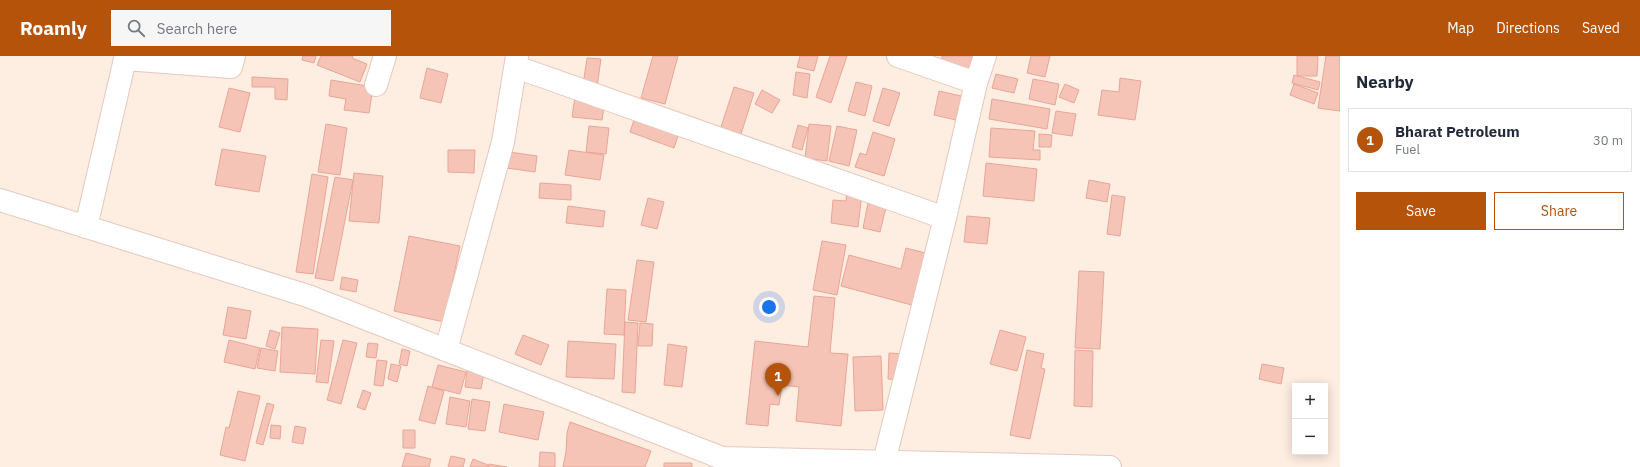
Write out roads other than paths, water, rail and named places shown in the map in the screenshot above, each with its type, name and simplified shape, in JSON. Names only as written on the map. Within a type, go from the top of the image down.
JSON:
[{"type":"street","points":[[86,227],[125,59],[231,67],[234,56]]},
{"type":"street","points":[[376,85],[385,56]]},
{"type":"street","points":[[898,56],[976,83]]},
{"type":"street","points":[[884,462],[945,218],[976,83],[985,56]]},
{"type":"street","points":[[446,350],[503,142],[516,61],[945,218]]},
{"type":"street","points":[[0,200],[308,296],[722,458],[1110,467]]},
{"type":"place","name":"Bharat Petroleum","points":[[778,396]]}]
